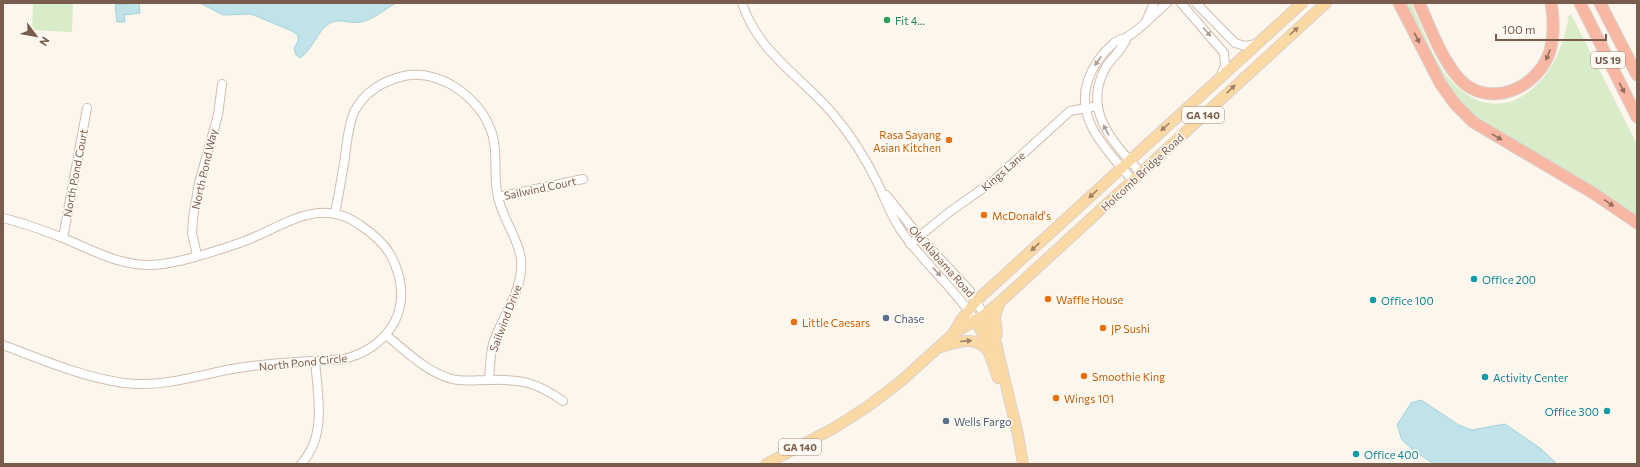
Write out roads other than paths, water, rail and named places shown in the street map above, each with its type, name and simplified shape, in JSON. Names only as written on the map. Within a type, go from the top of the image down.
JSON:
[{"type":"highway","points":[[1399,3],[1440,83],[1455,104],[1473,122],[1598,196],[1637,223]]},
{"type":"highway","points":[[1419,3],[1440,46],[1459,78],[1472,88],[1492,94],[1503,93],[1520,87],[1530,80],[1542,67],[1550,51],[1552,39],[1551,3]]},
{"type":"highway","name":"US 19","points":[[1580,3],[1637,117]]},
{"type":"highway","name":"US 19","points":[[1600,3],[1637,75]]},
{"type":"main road","name":"Holcomb Bridge Road","points":[[953,334],[968,310],[977,300],[1302,3]]},
{"type":"main road","name":"Holcomb Bridge Road","points":[[766,464],[816,438],[861,411],[900,382],[953,334],[980,318],[1000,302],[1326,3]]},
{"type":"main road","points":[[994,353],[996,316],[1000,302]]},
{"type":"main road","name":"Old Alabama Road","points":[[980,318],[994,353],[996,374],[1013,413],[1023,464]]},
{"type":"main road","points":[[939,347],[957,342],[973,341],[983,345],[994,353]]},
{"type":"street","name":"Old Alabama Road","points":[[742,3],[746,15],[760,40],[778,60],[834,114],[878,184],[894,219],[910,244],[958,296],[968,310],[980,318]]},
{"type":"street","points":[[1146,22],[1154,3]]},
{"type":"street","points":[[1132,181],[1097,138],[1087,118],[1085,108],[1087,84],[1096,62],[1115,42],[1127,37],[1167,3]]},
{"type":"street","points":[[1181,3],[1224,53],[1225,66],[1220,77]]},
{"type":"street","points":[[1196,3],[1235,43],[1245,46],[1256,44]]},
{"type":"street","points":[[1127,37],[1124,47],[1106,67],[1102,76],[1098,106],[1100,116],[1107,132],[1141,173]]},
{"type":"street","name":"Sailwind Drive","points":[[335,213],[348,130],[355,111],[364,98],[377,86],[392,79],[408,75],[427,76],[445,82],[469,98],[482,111],[494,138],[494,176],[498,198],[503,214],[518,247],[521,270],[517,292],[493,345],[489,380]]},
{"type":"street","name":"North Pond Way","points":[[196,255],[192,233],[193,218],[200,183],[218,115],[222,84]]},
{"type":"street","name":"Kings Lane","points":[[910,244],[992,182],[1070,111],[1098,106]]},
{"type":"street","name":"North Pond Court","points":[[63,238],[87,108]]},
{"type":"street","name":"Sailwind Court","points":[[498,198],[583,179]]},
{"type":"street","name":"Old Alabama Road","points":[[878,184],[919,236],[977,300],[980,318]]},
{"type":"street","name":"North Pond Circle","points":[[3,218],[27,224],[114,260],[133,264],[163,264],[246,240],[302,215],[322,212],[335,213],[352,219],[369,231],[388,251],[396,266],[401,284],[401,302],[396,320],[386,335],[373,347],[358,356],[344,359],[238,368],[177,382],[126,383],[103,379],[70,370],[3,345]]},
{"type":"street","points":[[386,335],[423,365],[439,374],[462,380],[519,380],[546,389],[563,401]]},
{"type":"street","points":[[301,464],[312,449],[319,426],[315,361]]},
{"type":"water","points":[[139,3],[140,13],[124,15],[125,22],[117,22],[115,5]]},
{"type":"water","points":[[200,3],[396,3],[365,21],[337,21],[330,23],[300,58],[296,55],[294,48],[298,41],[298,35],[292,31],[251,14],[223,15]]},
{"type":"water","points":[[1421,400],[1459,425],[1472,430],[1505,424],[1540,448],[1557,464],[1434,464],[1413,450],[1402,440],[1397,425],[1411,403]]},
{"type":"place","name":"Fit 4...","points":[[887,20]]},
{"type":"place","name":"Rasa Sayang Asian Kitchen","points":[[949,140]]},
{"type":"place","name":"McDonald's","points":[[984,215]]},
{"type":"place","name":"Office 200","points":[[1474,279]]},
{"type":"place","name":"Waffle House","points":[[1048,299]]},
{"type":"place","name":"Office 100","points":[[1373,300]]},
{"type":"place","name":"Chase","points":[[886,318]]},
{"type":"place","name":"Little Caesars","points":[[794,322]]},
{"type":"place","name":"JP Sushi","points":[[1103,328]]},
{"type":"place","name":"Smoothie King","points":[[1084,376]]},
{"type":"place","name":"Activity Center","points":[[1485,377]]},
{"type":"place","name":"Wings 101","points":[[1056,398]]},
{"type":"place","name":"Office 300","points":[[1607,411]]},
{"type":"place","name":"Wells Fargo","points":[[946,421]]},
{"type":"place","name":"Office 400","points":[[1356,454]]}]
